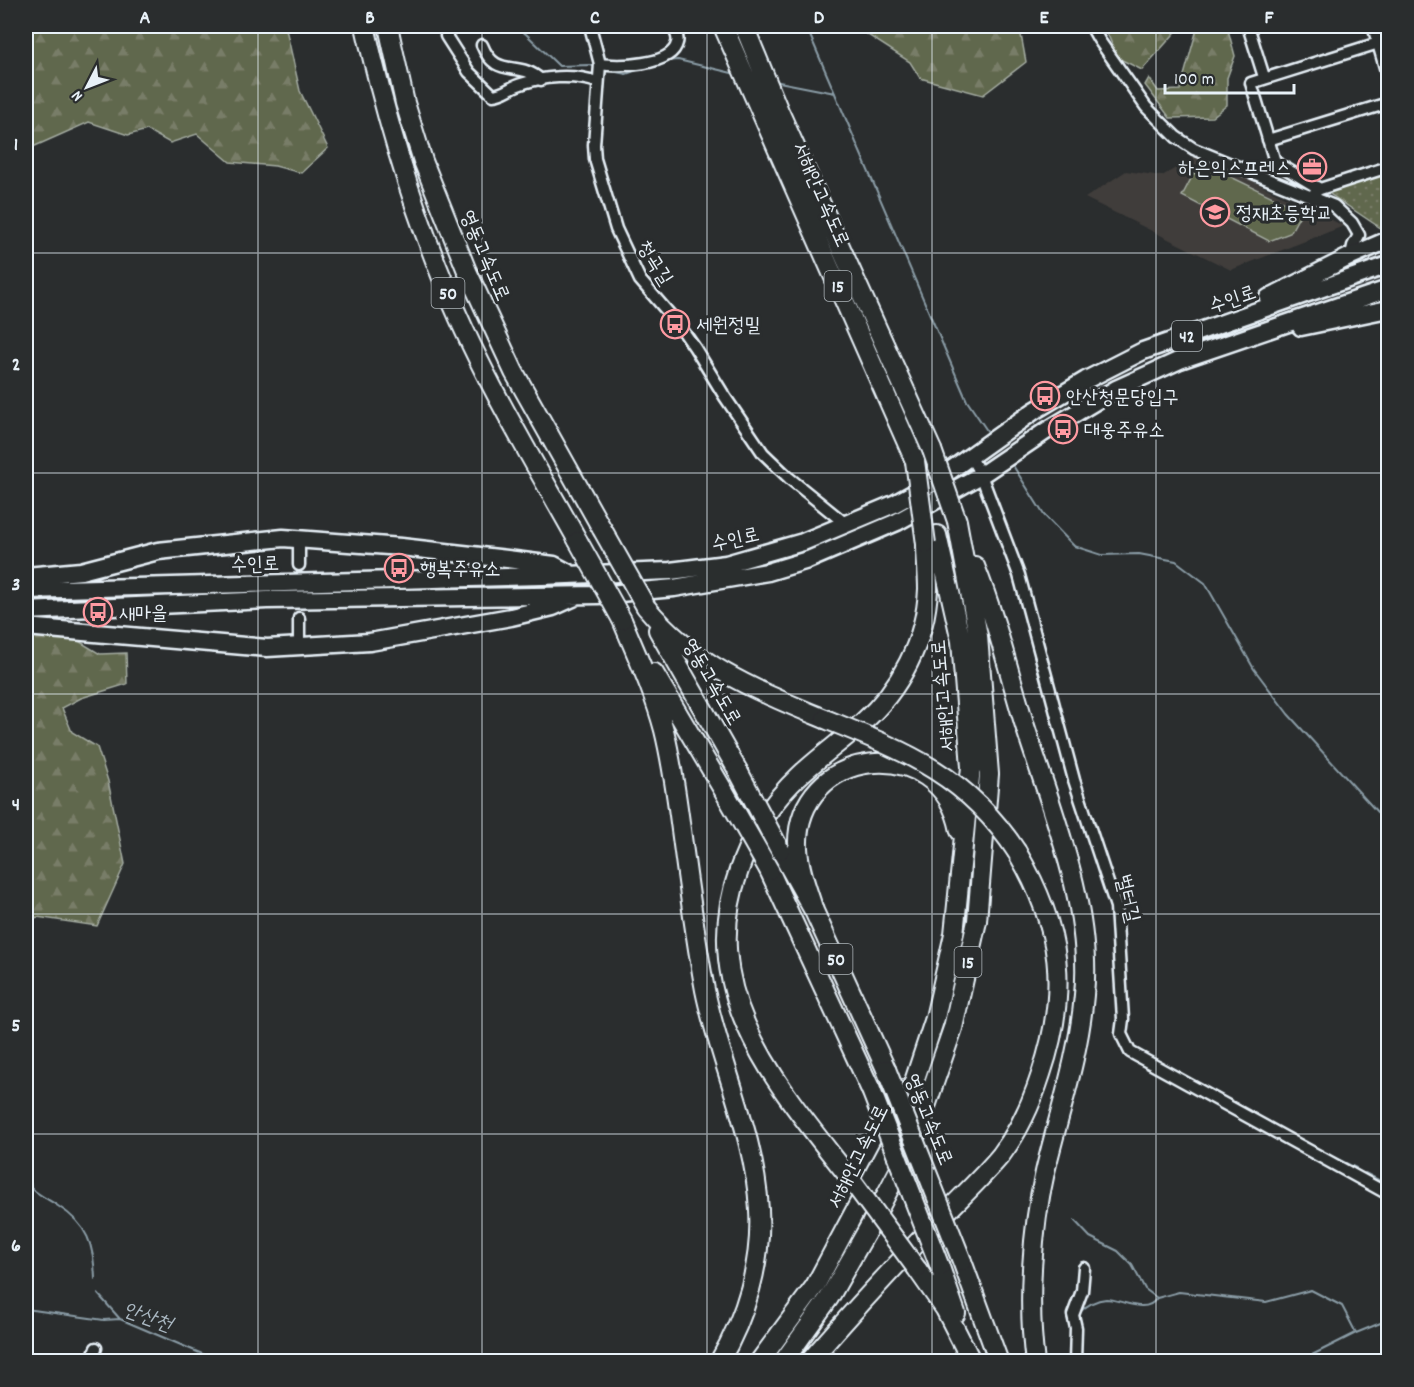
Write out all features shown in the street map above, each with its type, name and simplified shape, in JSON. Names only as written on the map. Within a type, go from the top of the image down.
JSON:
[{"type":"highway","name":"50","points":[[365,26],[381,97],[442,279],[491,385],[622,620],[769,870],[871,1090],[940,1267],[972,1362]]},
{"type":"highway","name":"영동고속도로","points":[[388,26],[405,104],[423,161],[467,271],[514,372],[814,911],[886,1069],[963,1261],[999,1362]]},
{"type":"highway","name":"서해안고속도로","points":[[726,32],[915,461],[931,539],[961,641],[970,767],[954,934],[935,1018],[898,1130],[815,1286],[759,1362]]},
{"type":"highway","name":"서해안고속도로","points":[[747,33],[779,111],[932,450],[957,521],[978,636],[989,774],[977,921],[953,1028],[914,1141],[830,1298],[783,1362]]},
{"type":"highway","points":[[957,521],[978,575],[1068,862],[1078,904],[1085,960],[1085,992],[1077,1050],[1045,1174],[1032,1266],[1035,1362]]},
{"type":"highway","points":[[931,539],[925,612],[920,633],[903,674],[873,713],[801,774],[771,806],[748,847],[733,886],[728,911],[727,957],[736,999],[747,1031],[784,1091],[945,1309],[972,1362]]},
{"type":"highway","points":[[646,607],[672,636],[721,672],[759,692],[899,750],[947,778],[983,807],[1001,828],[1034,882],[1048,916],[1055,947],[1059,997],[1051,1043],[1032,1101],[1022,1120],[1000,1155],[850,1314],[809,1362]]},
{"type":"highway","points":[[622,620],[664,728],[706,991],[747,1138],[759,1210],[758,1246],[753,1279],[730,1343],[719,1362]]},
{"type":"highway","points":[[814,911],[799,858],[802,817],[810,801],[824,785],[849,767],[880,761],[905,765],[924,774],[942,790],[953,807],[962,848]]},
{"type":"main road","points":[[1211,327],[1351,256],[1389,240]]},
{"type":"main road","name":"수인로","points":[[26,590],[572,575],[670,571],[726,564],[803,542],[894,504],[934,482],[1034,411],[1143,351],[1389,265]]},
{"type":"main road","name":"수인로","points":[[26,611],[267,600],[581,595],[674,588],[768,572],[808,560],[897,522],[986,471],[1046,431],[1116,389],[1180,360],[1389,289]]},
{"type":"main road","points":[[1250,336],[1389,309]]},
{"type":"main road","points":[[26,576],[81,571],[158,551],[284,538],[401,547],[519,560],[554,565],[572,575]]},
{"type":"main road","points":[[26,627],[267,648],[370,642],[511,617],[553,607],[581,595]]},
{"type":"street","name":"청곡길","points":[[590,26],[600,64],[597,82],[595,159],[616,229],[640,280],[679,325],[763,453],[782,473],[847,525]]},
{"type":"street","points":[[600,64],[636,65],[658,59],[677,45],[677,37],[672,26]]},
{"type":"street","points":[[1091,26],[1146,107],[1176,137],[1194,149],[1334,206],[1352,223],[1359,235],[1351,256]]},
{"type":"street","points":[[1248,26],[1264,77]]},
{"type":"street","points":[[1372,26],[1383,41],[1389,78]]},
{"type":"street","points":[[446,36],[469,72],[493,95],[504,93],[520,84],[541,80],[575,76],[597,82]]},
{"type":"street","points":[[1320,189],[1275,162],[1251,83],[1383,41]]},
{"type":"street","points":[[482,45],[488,57],[502,68],[523,70],[541,80]]},
{"type":"street","points":[[1268,140],[1389,103]]},
{"type":"street","points":[[1310,196],[1320,189],[1389,167]]},
{"type":"street","name":"벌터길","points":[[974,453],[986,471],[1019,575],[1074,780],[1116,908],[1123,1018],[1121,1034],[1130,1052],[1389,1194]]},
{"type":"street","points":[[299,539],[299,565]]},
{"type":"street","points":[[298,646],[299,618]]},
{"type":"street","points":[[1075,1362],[1076,1328],[1073,1315],[1082,1291],[1084,1268]]},
{"type":"street","points":[[91,1362],[96,1348]]},
{"type":"shaded area","name":"정재초등학교","points":[[1195,157],[1209,160],[1344,226],[1231,270],[1085,198],[1126,171],[1162,176]]},
{"type":"green space","points":[[26,26],[288,26],[286,29],[300,91],[328,148],[301,173],[275,166],[230,162],[197,134],[170,143],[147,130],[128,135],[89,122],[26,150]]},
{"type":"green space","points":[[854,26],[1012,26],[1021,35],[1026,62],[983,95],[920,78],[910,62]]},
{"type":"green space","points":[[1104,26],[1181,26],[1142,70],[1118,58]]},
{"type":"green space","points":[[1193,26],[1227,26],[1235,56],[1227,78],[1227,105],[1212,117],[1170,118],[1145,85],[1149,78],[1158,91],[1180,90],[1197,29]]},
{"type":"green space","points":[[1204,164],[1302,211],[1290,233],[1269,241],[1182,196],[1193,175]]},
{"type":"green space","points":[[1388,172],[1388,227],[1382,229],[1324,190]]},
{"type":"green space","points":[[26,635],[72,637],[100,654],[126,653],[127,684],[81,698],[62,708],[72,732],[97,747],[108,781],[125,864],[97,926],[37,917],[26,923]]},
{"type":"waterway","points":[[514,26],[526,34],[559,66],[590,65],[597,67]]},
{"type":"waterway","points":[[806,26],[967,401],[990,435]]},
{"type":"waterway","points":[[666,61],[678,60],[736,74]]},
{"type":"waterway","points":[[602,69],[626,74],[640,69]]},
{"type":"waterway","points":[[774,81],[835,93]]},
{"type":"waterway","points":[[1012,464],[1044,515],[1074,546],[1102,555],[1139,554],[1176,561],[1205,583],[1254,669],[1288,714],[1388,824]]},
{"type":"waterway","points":[[1167,1066],[1196,1082]]},
{"type":"waterway","points":[[1323,1152],[1356,1168]]},
{"type":"waterway","points":[[26,1166],[31,1188],[68,1213],[83,1228],[91,1246],[95,1279]]},
{"type":"waterway","points":[[1365,1173],[1388,1185]]},
{"type":"waterway","points":[[1075,1221],[1090,1237],[1118,1251],[1132,1265],[1145,1289],[1157,1298],[1179,1292],[1266,1302],[1311,1290],[1342,1306],[1356,1333]]},
{"type":"waterway","points":[[98,1294],[120,1319]]},
{"type":"waterway","points":[[1080,1312],[1092,1303],[1106,1299],[1140,1306],[1152,1304],[1156,1299]]},
{"type":"waterway","name":"안산천","points":[[26,1309],[104,1320],[120,1319],[221,1362]]},
{"type":"waterway","name":"안산천","points":[[1298,1362],[1388,1320]]},
{"type":"tunnel","points":[[299,565],[299,618]]},
{"type":"place","name":"하은익스프레스","points":[[1312,167]]},
{"type":"place","name":"정재초등학교","points":[[1215,212]]},
{"type":"place","name":"세원정밀","points":[[675,324]]},
{"type":"place","name":"안산청문당입구","points":[[1045,396]]},
{"type":"place","name":"대웅주유소","points":[[1063,429]]},
{"type":"place","name":"행복주유소","points":[[399,568]]},
{"type":"place","name":"새마을","points":[[98,612]]}]
